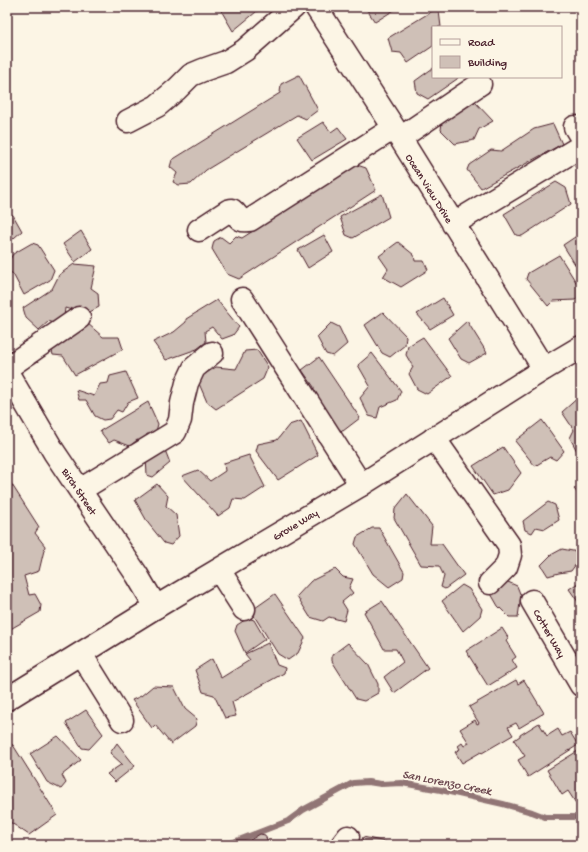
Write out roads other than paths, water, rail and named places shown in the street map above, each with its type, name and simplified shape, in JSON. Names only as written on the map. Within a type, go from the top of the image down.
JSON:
[{"type":"street","points":[[128,121],[157,106],[191,75],[226,62],[245,50],[294,7]]},
{"type":"street","name":"Ocean View Drive","points":[[316,7],[397,133],[544,368]]},
{"type":"street","points":[[199,230],[228,211],[232,210],[238,218],[244,221],[250,220],[480,84]]},
{"type":"street","points":[[453,224],[580,147],[579,137]]},
{"type":"street","points":[[242,299],[361,485]]},
{"type":"street","points":[[7,368],[78,318]]},
{"type":"street","points":[[80,490],[175,432],[180,420],[182,403],[187,384],[194,368],[212,353]]},
{"type":"street","name":"Grove Way","points":[[7,700],[156,607],[361,485],[544,368],[579,353]]},
{"type":"street","name":"Birch Street","points":[[7,372],[54,452],[137,575],[156,607]]},
{"type":"street","points":[[434,438],[509,545],[510,555],[506,567],[490,583]]},
{"type":"street","points":[[219,570],[244,609]]},
{"type":"street","name":"Cotter Way","points":[[532,601],[581,685]]},
{"type":"street","points":[[81,654],[122,720]]},
{"type":"waterway","name":"San Lorenzo Creek","points":[[226,845],[288,821],[303,810],[353,783],[402,783],[503,804],[545,817],[581,818]]}]
